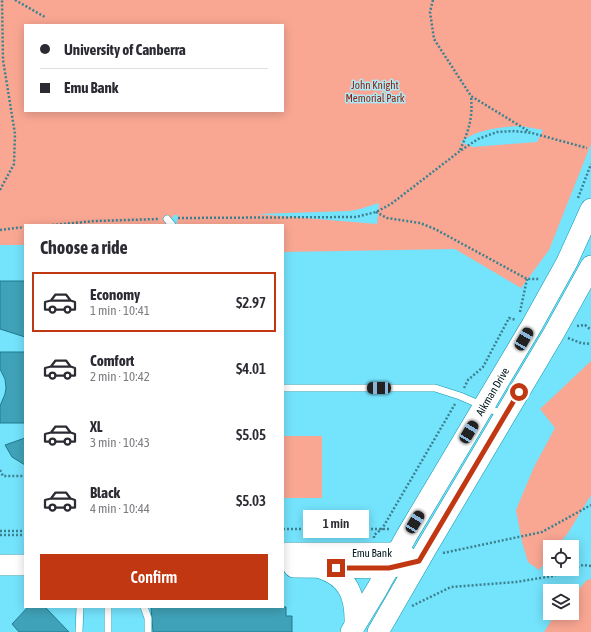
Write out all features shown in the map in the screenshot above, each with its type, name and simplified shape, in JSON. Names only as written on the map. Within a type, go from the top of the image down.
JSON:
[{"type":"main road","name":"Aikman Drive","points":[[353,629],[532,325],[567,262],[591,209]]},
{"type":"main road","name":"Aikman Drive","points":[[378,632],[554,333],[591,266]]},
{"type":"main road","name":"Emu Bank","points":[[284,553],[419,561]]},
{"type":"main road","points":[[0,554],[24,554]]},
{"type":"main road","name":"Emu Bank","points":[[284,567],[320,567],[393,560]]},
{"type":"main road","points":[[0,565],[24,565]]},
{"type":"main road","points":[[320,567],[332,571],[337,575],[354,599],[356,610],[353,629]]},
{"type":"lane","points":[[166,219],[171,224]]},
{"type":"lane","points":[[284,388],[435,388],[460,396],[505,416]]},
{"type":"lane","points":[[79,632],[80,608]]},
{"type":"lane","points":[[108,608],[108,632]]},
{"type":"lane","points":[[144,608],[148,618],[148,632]]},
{"type":"path","points":[[0,190],[14,164],[15,134],[3,60],[2,0]]},
{"type":"path","points":[[15,0],[45,17]]},
{"type":"path","points":[[433,0],[430,12],[434,39],[471,96],[532,133]]},
{"type":"path","points":[[460,151],[470,124],[472,108],[471,96]]},
{"type":"path","points":[[63,224],[95,221],[166,219],[356,217],[376,212],[390,204],[460,151],[478,139],[497,132],[515,131],[532,133],[587,148]]},
{"type":"path","points":[[376,212],[387,218],[420,223],[435,229],[527,278],[542,279]]},
{"type":"path","points":[[0,230],[24,227]]},
{"type":"path","points":[[519,313],[527,278]]},
{"type":"path","points":[[374,535],[382,529],[468,380],[483,367],[509,318],[518,320]]},
{"type":"path","points":[[574,328],[583,325],[591,330]]},
{"type":"path","points":[[571,333],[567,337],[591,344]]},
{"type":"path","points":[[0,470],[3,476],[24,476]]},
{"type":"path","points":[[439,554],[542,532],[591,505]]},
{"type":"path","points":[[284,529],[397,529]]},
{"type":"path","points":[[0,531],[24,531]]},
{"type":"path","points":[[0,535],[24,535]]},
{"type":"path","points":[[409,607],[451,587],[516,582],[553,576],[583,565],[591,566]]},
{"type":"green space","name":"John Knight Memorial Park","points":[[0,0],[591,0],[591,144],[549,250],[521,288],[455,249],[284,252],[284,224],[178,224],[178,215],[174,215],[169,224],[24,224],[24,245],[0,245]],"holes":[[[521,126],[543,130],[537,142],[473,147],[460,142],[481,131]],[[379,203],[377,224],[256,214],[349,211]]]},
{"type":"green space","points":[[591,361],[591,495],[562,540],[543,540],[543,565],[539,570],[528,562],[522,542],[516,510],[534,467],[555,428],[540,409]]},
{"type":"green space","points":[[284,436],[322,436],[322,498],[284,498]]},
{"type":"green space","points":[[591,579],[591,632],[544,632],[552,620],[579,620],[579,589],[587,580]]},
{"type":"building","points":[[0,281],[24,281],[24,337],[0,329]]},
{"type":"building","points":[[0,352],[24,352],[24,423],[0,423],[0,406],[6,388],[5,379],[0,369]]},
{"type":"building","points":[[24,438],[24,464],[12,457],[5,445]]},
{"type":"building","points":[[286,607],[286,616],[292,616],[292,632],[153,632],[151,608]]},
{"type":"building","points":[[27,608],[46,608],[69,632],[19,632],[12,624]]},
{"type":"route","points":[[336,568],[389,568],[419,561],[519,392]]}]
